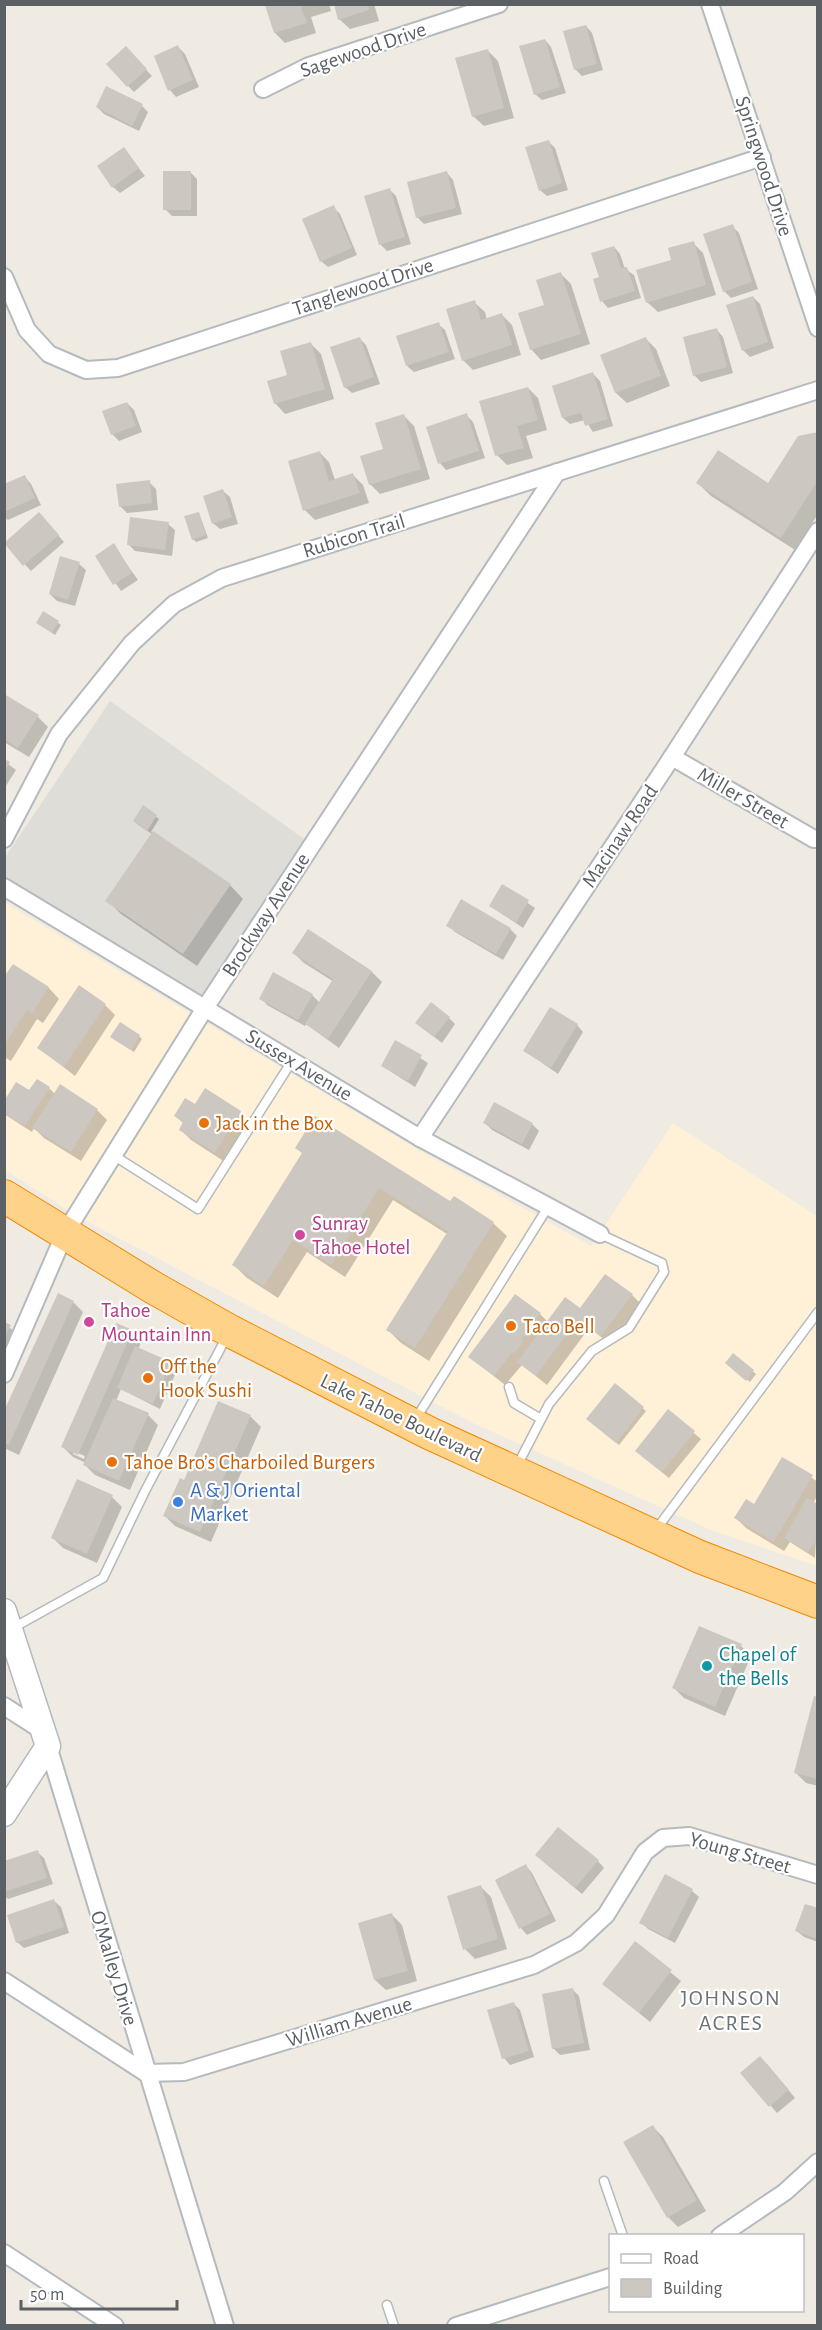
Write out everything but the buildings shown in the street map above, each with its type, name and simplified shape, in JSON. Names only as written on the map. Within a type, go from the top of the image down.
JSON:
[{"type":"highway","name":"Lake Tahoe Boulevard","points":[[4,1196],[230,1331],[412,1424],[513,1474],[651,1535],[818,1602]]},
{"type":"street","name":"Sagewood Drive","points":[[263,89],[309,66],[499,4]]},
{"type":"street","name":"Springwood Drive","points":[[710,4],[818,328]]},
{"type":"street","name":"Tanglewood Drive","points":[[4,277],[27,330],[49,354],[86,370],[118,368],[762,157]]},
{"type":"street","name":"Rubicon Trail","points":[[4,839],[59,734],[132,643],[174,604],[222,578],[818,390]]},
{"type":"street","name":"Brockway Avenue","points":[[4,1374],[65,1233],[205,1008],[557,472]]},
{"type":"street","name":"Macinaw Road","points":[[420,1138],[816,536]]},
{"type":"street","name":"Miller Street","points":[[672,757],[814,839]]},
{"type":"street","name":"Sussex Avenue","points":[[4,887],[420,1138],[600,1234]]},
{"type":"street","name":"O'Malley Drive","points":[[8,1620],[225,2325]]},
{"type":"street","points":[[4,1706],[45,1738],[4,1814]]},
{"type":"street","name":"Young Street","points":[[663,1838],[689,1836],[818,1875]]},
{"type":"street","name":"William Avenue","points":[[146,2073],[184,2072],[534,1965],[576,1943],[606,1915],[627,1885],[645,1852],[663,1838]]},
{"type":"street","points":[[4,1981],[146,2073]]},
{"type":"street","points":[[721,2234],[784,2192],[818,2162]]},
{"type":"street","points":[[4,2253],[115,2325]]},
{"type":"street","points":[[456,2325],[609,2277]]},
{"type":"lane","points":[[113,1155],[198,1209],[292,1061]]},
{"type":"lane","points":[[412,1424],[548,1207]]},
{"type":"lane","points":[[513,1474],[549,1404],[592,1351],[629,1328],[664,1272],[665,1267],[662,1263],[600,1234]]},
{"type":"lane","points":[[651,1535],[818,1312]]},
{"type":"lane","points":[[8,1620],[103,1578],[145,1491],[230,1331]]},
{"type":"lane","points":[[509,1388],[514,1403],[541,1419]]},
{"type":"lane","points":[[604,2181],[623,2234]]},
{"type":"lane","points":[[387,2305],[394,2325]]},
{"type":"shaded area","points":[[110,701],[307,841],[203,1001],[5,880],[4,859]]},
{"type":"shaded area","points":[[4,902],[417,1149],[591,1246],[673,1123],[817,1216],[817,1566],[711,1530],[473,1423],[80,1218],[5,1170]]},
{"type":"place","name":"Jack in the Box","points":[[204,1123]]},
{"type":"place","name":"Sunray Tahoe Hotel","points":[[300,1235]]},
{"type":"place","name":"Tahoe Mountain Inn","points":[[89,1322]]},
{"type":"place","name":"Taco Bell","points":[[511,1326]]},
{"type":"place","name":"Off the Hook Sushi","points":[[148,1378]]},
{"type":"place","name":"Tahoe Bro’s Charboiled Burgers","points":[[112,1462]]},
{"type":"place","name":"A & J Oriental Market","points":[[178,1502]]},
{"type":"place","name":"Chapel of the Bells","points":[[707,1666]]},
{"type":"district","name":"JOHNSON ACRES","points":[[731,2010]]}]
